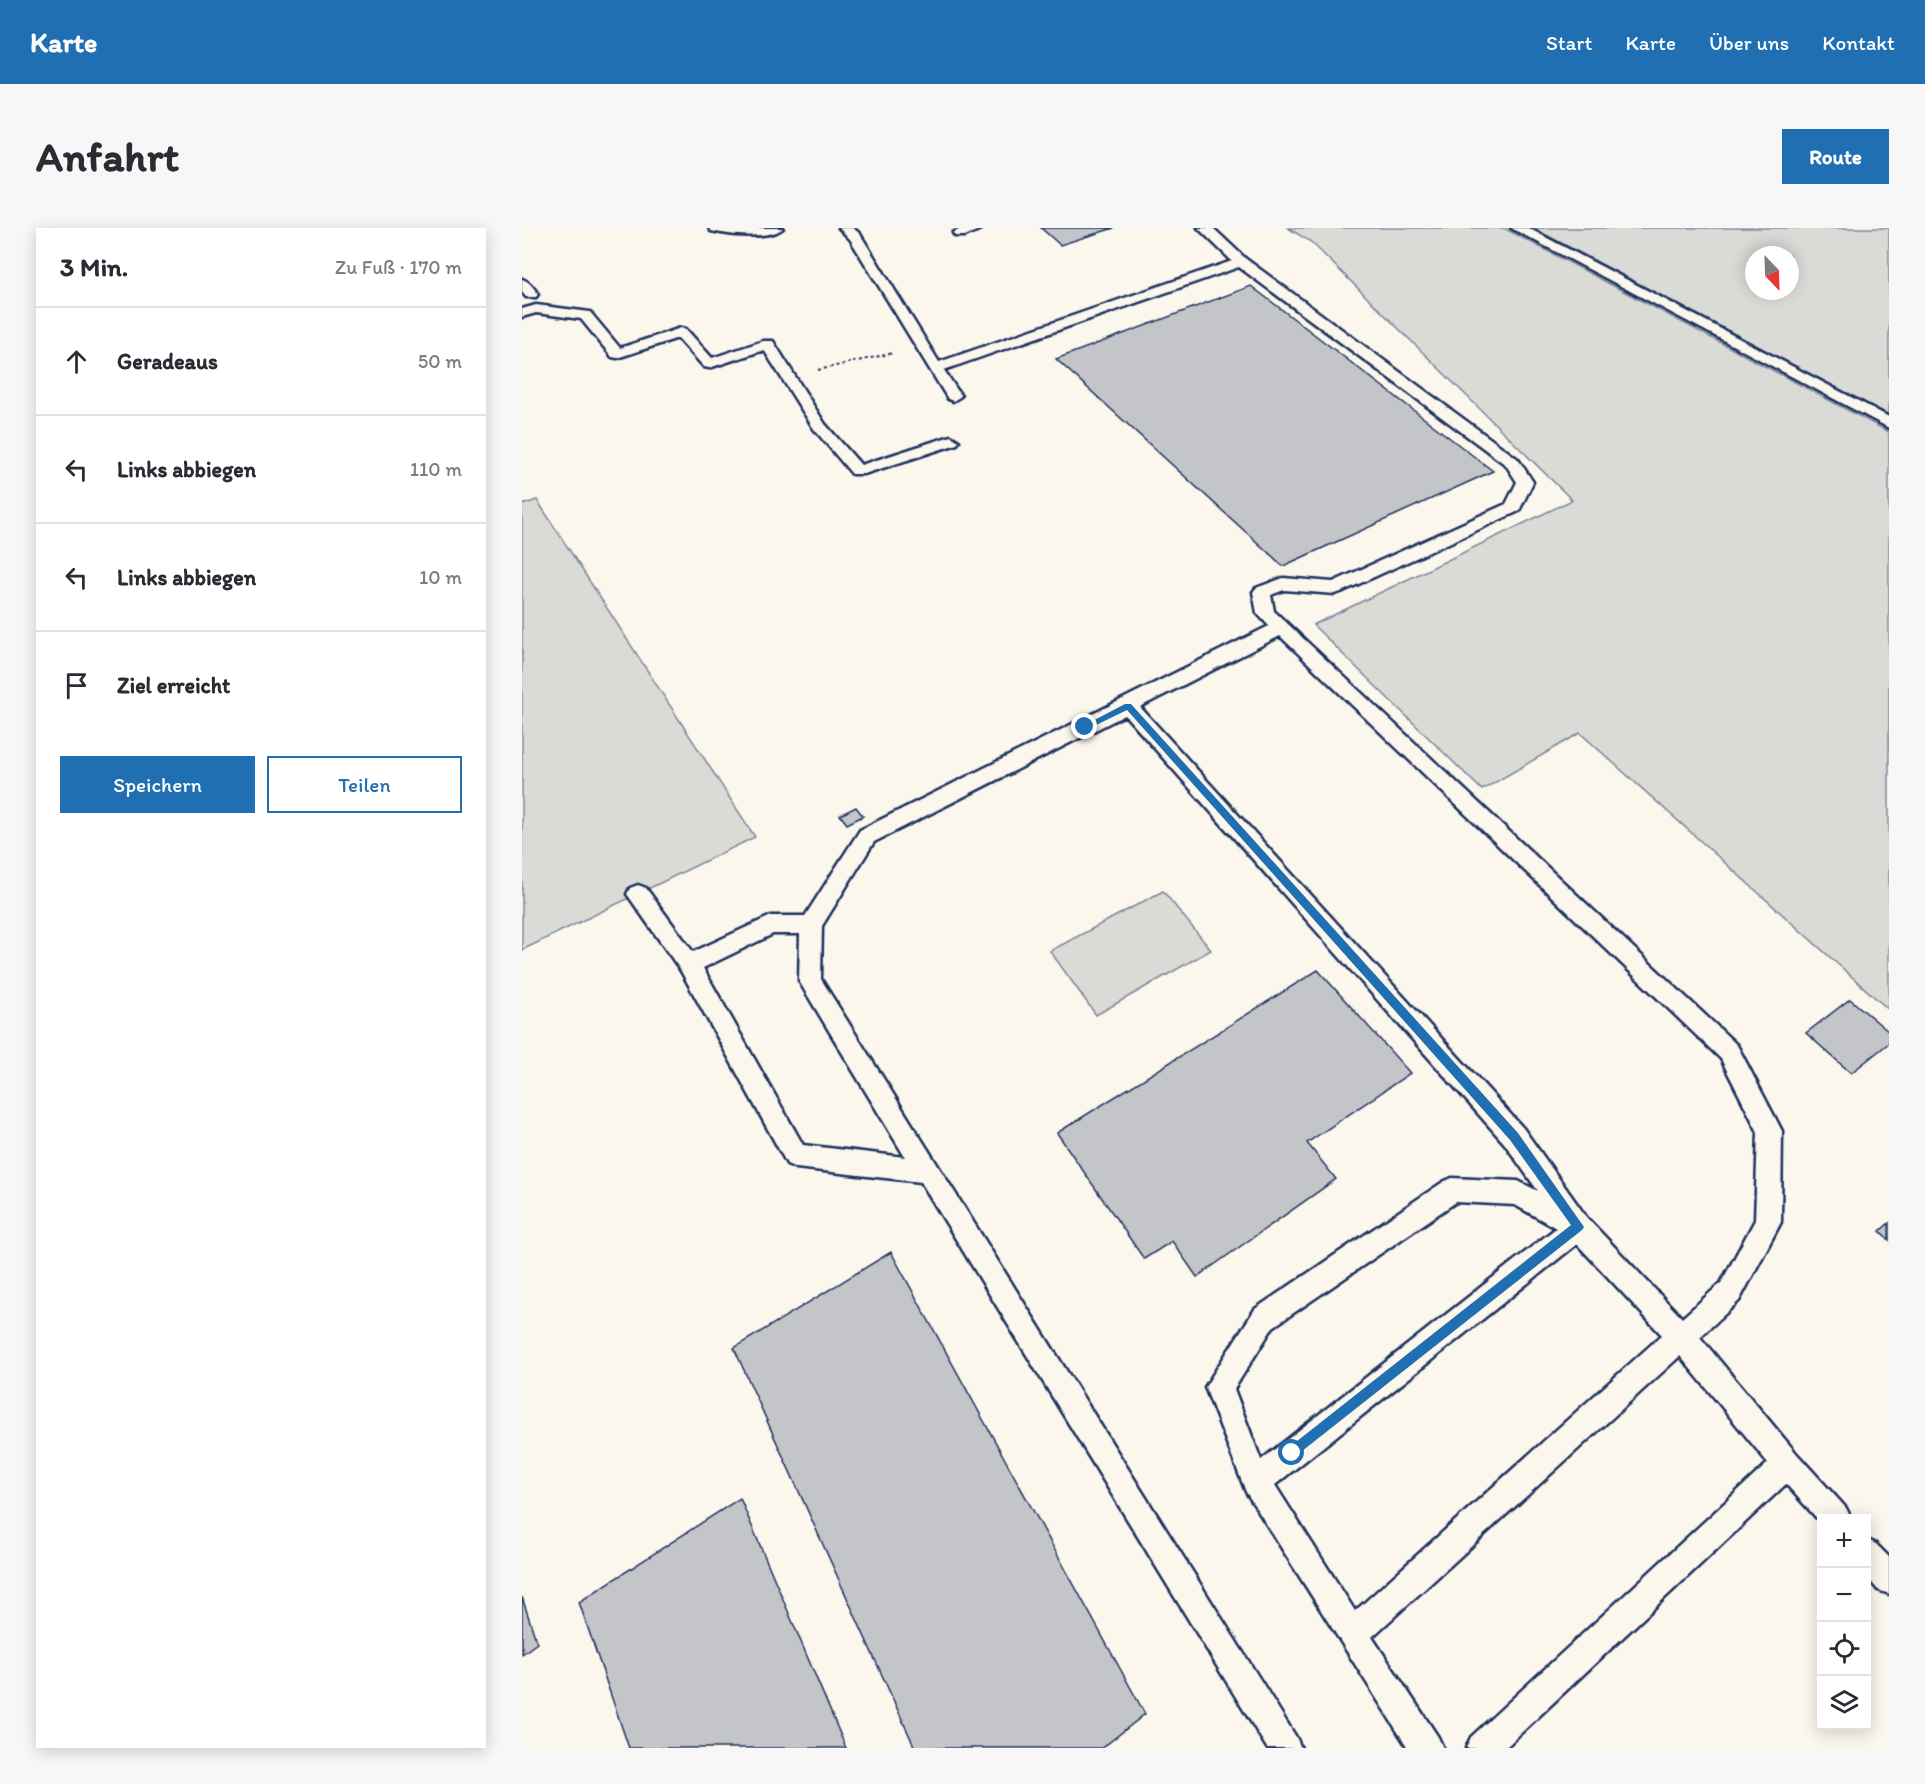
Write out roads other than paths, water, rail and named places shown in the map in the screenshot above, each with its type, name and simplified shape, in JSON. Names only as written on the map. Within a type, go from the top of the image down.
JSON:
[{"type":"lane","points":[[716,228],[739,232],[777,228]]},
{"type":"lane","points":[[846,228],[855,237],[953,396]]},
{"type":"lane","points":[[960,233],[976,228]]},
{"type":"lane","points":[[1205,228],[1241,262],[1512,462],[1525,482],[1513,507],[1335,588],[1283,584],[1262,592],[1266,613],[1729,1052],[1770,1131],[1768,1222],[1730,1292],[1352,1634]]},
{"type":"lane","points":[[1518,228],[1889,423]]},
{"type":"lane","points":[[936,368],[1241,262]]},
{"type":"lane","points":[[522,313],[536,309],[585,315],[617,354],[681,332],[710,364],[768,345],[819,426],[858,471],[951,441]]},
{"type":"lane","points":[[1281,628],[867,836],[810,924],[810,981],[1285,1748]]},
{"type":"lane","points":[[1128,706],[1514,1136],[1578,1227],[1681,1336],[1787,1464],[1832,1514]]},
{"type":"lane","points":[[638,894],[689,964],[796,1156],[928,1171]]},
{"type":"lane","points":[[689,964],[771,925],[810,924]]},
{"type":"lane","points":[[1427,1748],[1256,1482],[1219,1387],[1264,1318],[1452,1190],[1518,1193],[1578,1227]]},
{"type":"lane","points":[[1256,1482],[1578,1227]]},
{"type":"lane","points":[[1482,1748],[1787,1464]]},
{"type":"lane","points":[[1871,1559],[1889,1579]]}]
